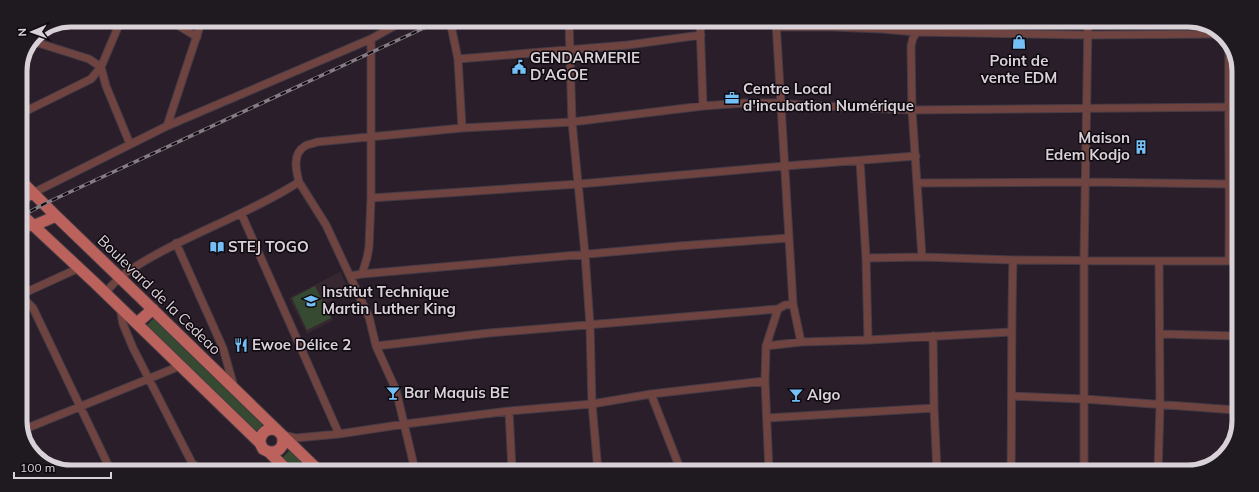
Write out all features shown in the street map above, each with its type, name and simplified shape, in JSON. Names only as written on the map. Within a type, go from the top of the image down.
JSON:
[{"type":"main road","name":"Boulevard de la Cedeao","points":[[27,187],[313,465]]},
{"type":"main road","points":[[27,196],[33,193]]},
{"type":"main road","points":[[33,226],[56,216]]},
{"type":"main road","points":[[27,220],[105,292],[282,465]]},
{"type":"main road","points":[[137,323],[153,309]]},
{"type":"main road","points":[[260,443],[261,437],[265,431],[271,429],[280,433],[284,442],[281,448],[276,452],[269,452]]},
{"type":"street","points":[[27,111],[91,79],[100,67],[118,27]]},
{"type":"street","points":[[181,27],[197,37]]},
{"type":"street","points":[[167,126],[200,27]]},
{"type":"street","points":[[33,193],[167,126],[372,39],[390,27]]},
{"type":"street","points":[[451,27],[458,59],[462,128]]},
{"type":"street","points":[[569,27],[572,122],[585,254],[590,325],[592,404],[597,465]]},
{"type":"street","points":[[700,27],[704,106]]},
{"type":"street","points":[[776,27],[793,304],[801,342]]},
{"type":"street","points":[[840,27],[916,32],[1087,35],[1212,34]]},
{"type":"street","points":[[920,27],[913,38],[911,46],[912,110],[922,257]]},
{"type":"street","points":[[1084,465],[1084,260],[1088,27]]},
{"type":"street","points":[[458,59],[628,45],[701,35]]},
{"type":"street","points":[[362,274],[369,247],[372,198],[372,39]]},
{"type":"street","points":[[52,47],[89,59],[100,67],[106,86],[130,144]]},
{"type":"street","points":[[1229,54],[1229,260]]},
{"type":"street","points":[[414,465],[396,390],[376,346],[369,317],[326,225],[299,182],[296,162],[299,151],[305,146],[317,142],[462,128],[572,122],[704,106],[744,103],[781,103],[912,110],[1232,107]]},
{"type":"street","points":[[372,198],[579,184],[916,156]]},
{"type":"street","points":[[860,161],[866,258],[868,340]]},
{"type":"street","points":[[105,292],[127,272],[176,243],[278,196],[299,182]]},
{"type":"street","points":[[918,183],[1086,182],[1230,184]]},
{"type":"street","points":[[241,214],[339,434]]},
{"type":"street","points":[[27,229],[33,226]]},
{"type":"street","points":[[350,276],[585,254],[788,238]]},
{"type":"street","points":[[176,243],[223,348],[235,389]]},
{"type":"street","points":[[866,258],[922,257],[1013,260],[1232,260]]},
{"type":"street","points":[[1011,465],[1011,332],[1013,260]]},
{"type":"street","points":[[1158,465],[1160,405],[1159,261]]},
{"type":"street","points":[[27,292],[79,268]]},
{"type":"street","points":[[27,302],[33,308],[108,465]]},
{"type":"street","points":[[376,346],[489,333],[778,310],[793,304]]},
{"type":"street","points":[[119,307],[123,324],[148,380],[192,464]]},
{"type":"street","points":[[769,465],[765,381],[766,346],[778,310]]},
{"type":"street","points":[[766,346],[801,342],[1011,332]]},
{"type":"street","points":[[1160,334],[1232,336]]},
{"type":"street","points":[[933,336],[937,465]]},
{"type":"street","points":[[28,429],[80,406],[180,366]]},
{"type":"street","points":[[280,433],[296,438],[339,434],[509,411],[592,404],[651,394],[765,381]]},
{"type":"street","points":[[651,394],[679,465]]},
{"type":"street","points":[[1012,396],[1084,399],[1232,410]]},
{"type":"street","points":[[767,418],[934,408]]},
{"type":"street","points":[[509,411],[512,465]]},
{"type":"shaded area","name":"Institut Technique Martin Luther King","points":[[340,272],[350,291],[325,304],[333,320],[307,334],[289,298]]},
{"type":"green space","points":[[315,286],[331,318],[307,330],[292,298]]},
{"type":"green space","points":[[155,317],[199,363],[263,425],[255,432],[146,326]]},
{"type":"green space","points":[[290,450],[304,465],[288,465],[282,458]]},
{"type":"railway","points":[[27,213],[426,27]]},
{"type":"place","name":"Point de vente EDM","points":[[1019,42]]},
{"type":"place","name":"GENDARMERIE D'AGOE","points":[[519,67]]},
{"type":"place","name":"Centre Local d'incubation Numérique","points":[[732,98]]},
{"type":"place","name":"Maison Edem Kodjo","points":[[1141,147]]},
{"type":"place","name":"STEJ TOGO","points":[[217,247]]},
{"type":"place","name":"Institut Technique Martin Luther King","points":[[311,301]]},
{"type":"place","name":"Ewoe Délice 2","points":[[241,345]]},
{"type":"place","name":"Bar Maquis BE","points":[[393,393]]},
{"type":"place","name":"Algo","points":[[796,395]]}]
